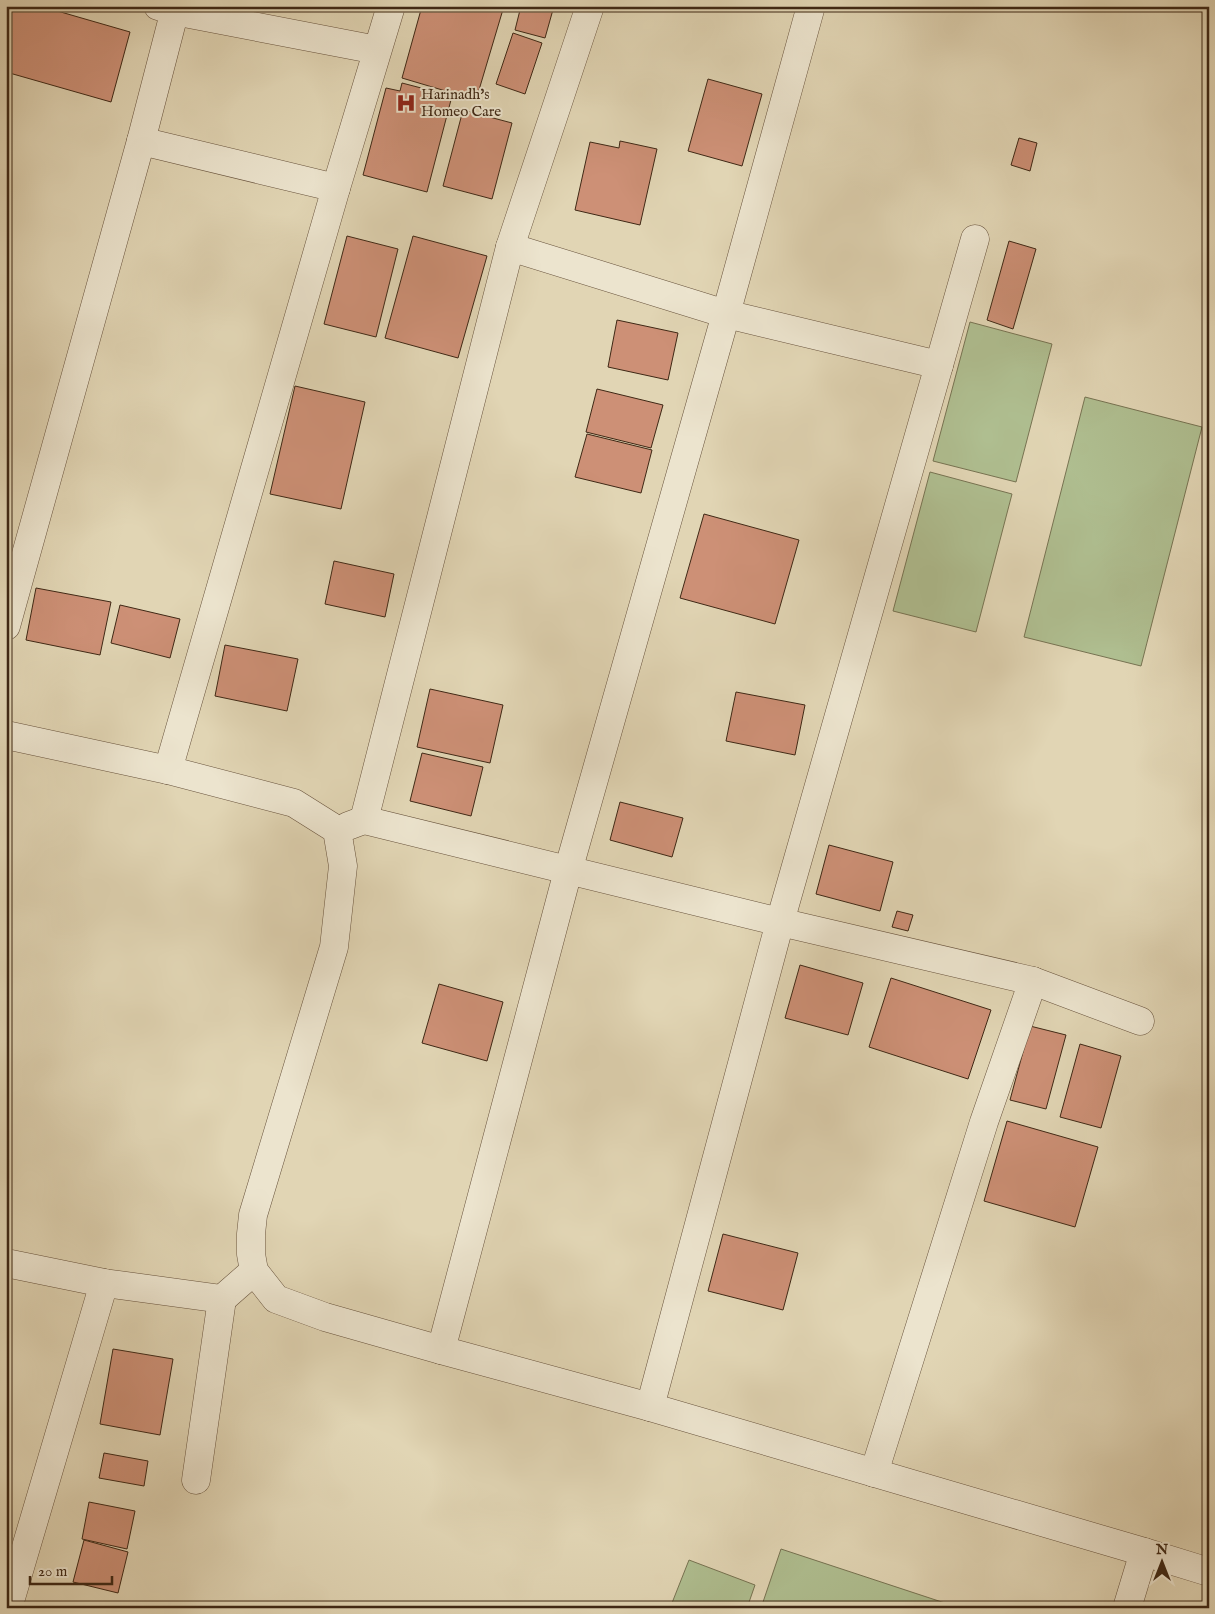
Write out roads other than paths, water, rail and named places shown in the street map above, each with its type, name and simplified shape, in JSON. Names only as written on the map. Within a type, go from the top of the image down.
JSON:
[{"type":"street","points":[[168,770],[336,188],[391,6]]},
{"type":"street","points":[[364,820],[510,247],[590,6]]},
{"type":"street","points":[[441,1350],[568,871],[811,6]]},
{"type":"street","points":[[6,626],[141,141],[169,8],[377,50]]},
{"type":"street","points":[[141,141],[336,188]]},
{"type":"street","points":[[650,1407],[780,922],[975,239]]},
{"type":"street","points":[[510,247],[726,314],[939,365]]},
{"type":"street","points":[[6,735],[168,770],[294,803],[337,830],[343,866],[334,947],[253,1215],[251,1254],[254,1271],[276,1299],[325,1317],[650,1407],[1209,1572]]},
{"type":"street","points":[[337,830],[364,820],[568,871],[1033,981],[1140,1021]]},
{"type":"street","points":[[874,1473],[984,1122],[1033,981]]},
{"type":"street","points":[[6,1263],[104,1283],[222,1300]]},
{"type":"street","points":[[196,1480],[222,1300],[254,1271]]},
{"type":"street","points":[[8,1608],[104,1283]]},
{"type":"street","points":[[1126,1608],[1144,1552]]},
{"type":"place","name":"Harinadh's Homeo Care","points":[[406,103]]}]
